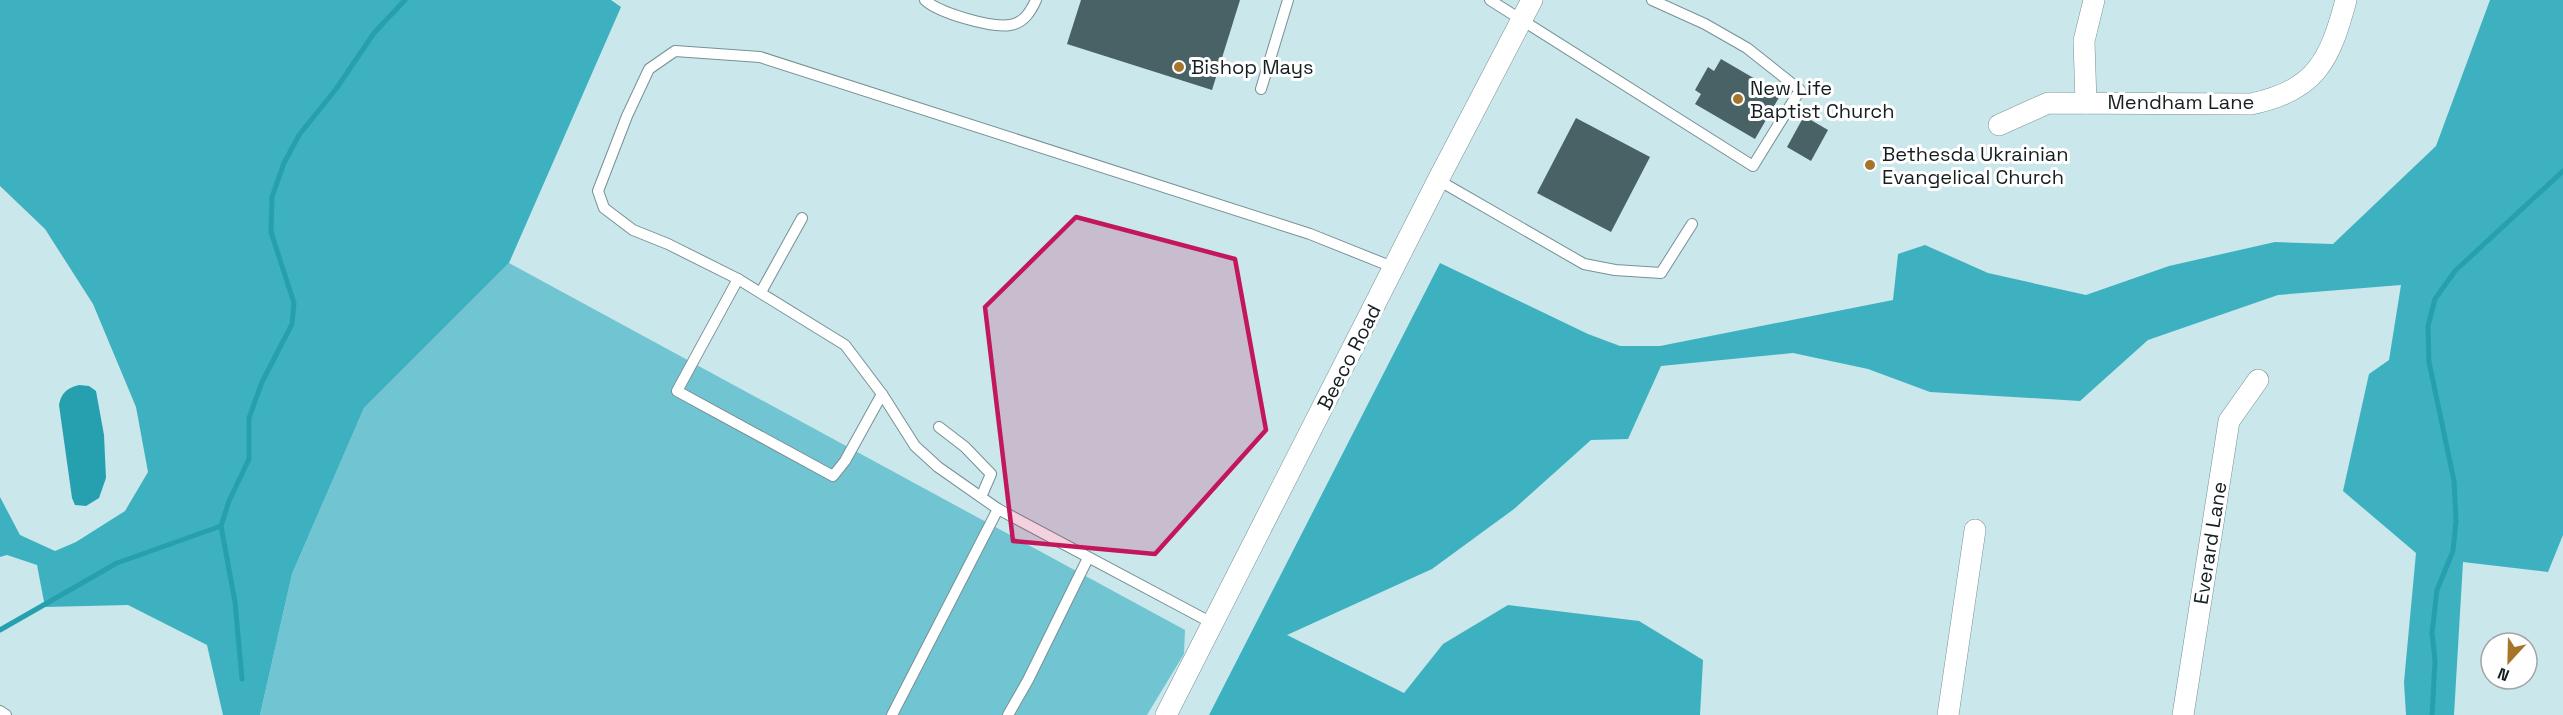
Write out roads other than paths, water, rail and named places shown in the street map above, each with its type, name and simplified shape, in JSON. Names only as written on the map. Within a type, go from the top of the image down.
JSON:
[{"type":"street","name":"Beeco Road","points":[[1166,715],[1532,0]]},
{"type":"street","points":[[2086,103],[2084,41],[2094,0]]},
{"type":"street","name":"Mendham Lane","points":[[1999,125],[2048,103],[2251,104],[2282,95],[2309,79],[2326,57],[2337,35],[2346,0]]},
{"type":"street","name":"Everard Lane","points":[[2183,715],[2229,421],[2258,380]]},
{"type":"street","points":[[1948,715],[1975,530]]},
{"type":"lane","points":[[925,0],[970,21],[1011,25],[1028,15],[1036,0]]},
{"type":"lane","points":[[1261,89],[1288,0]]},
{"type":"lane","points":[[1490,0],[1753,166],[1800,90],[1747,48],[1705,24],[1652,0]]},
{"type":"lane","points":[[1212,623],[998,509],[938,467],[915,446],[882,394],[845,345],[738,279],[668,244],[633,230],[604,208],[598,191],[627,116],[649,69],[675,51],[760,57],[1310,234],[1395,268]]},
{"type":"lane","points":[[1438,180],[1584,264],[1615,270],[1661,273],[1692,224]]},
{"type":"lane","points":[[761,292],[802,218]]},
{"type":"lane","points":[[738,279],[677,391],[833,476],[845,461],[882,394]]},
{"type":"lane","points":[[939,427],[965,447],[991,474],[981,497]]},
{"type":"lane","points":[[892,715],[998,509]]},
{"type":"lane","points":[[1008,715],[1028,681],[1088,558]]},
{"type":"lane","points":[[0,711],[6,715]]},
{"type":"waterway","points":[[242,679],[235,602],[221,526],[229,501],[249,459],[249,418],[262,382],[292,324],[294,303],[271,232],[272,197],[284,163],[299,135],[336,89],[374,33],[405,0]]},
{"type":"waterway","points":[[2432,715],[2435,661],[2432,633],[2437,590],[2453,551],[2456,521],[2454,481],[2429,362],[2428,326],[2435,299],[2455,271],[2563,171]]},
{"type":"waterway","points":[[0,630],[117,563],[221,526]]},
{"type":"place","name":"Bishop Mays","points":[[1179,67]]},
{"type":"place","name":"New Life Baptist Church","points":[[1738,99]]},
{"type":"place","name":"Bethesda Ukrainian Evangelical Church","points":[[1870,165]]}]
